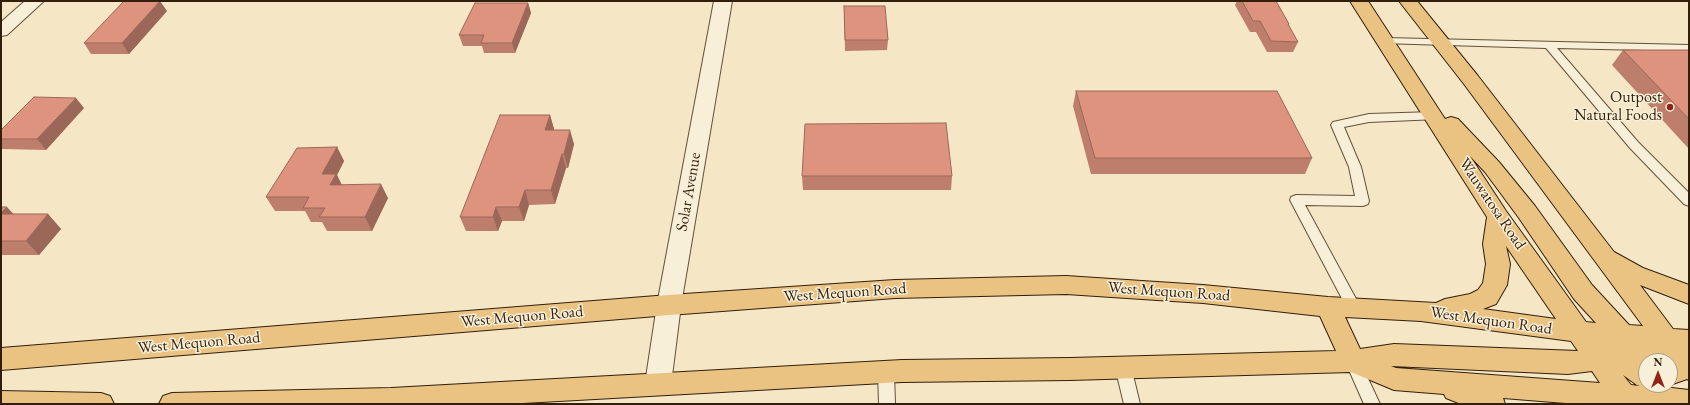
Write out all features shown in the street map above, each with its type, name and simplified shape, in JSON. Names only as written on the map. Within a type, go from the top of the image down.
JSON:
[{"type":"main road","name":"Wauwatosa Road","points":[[1359,1],[1498,217],[1579,332],[1638,358]]},
{"type":"main road","name":"Wauwatosa Road","points":[[1408,1],[1441,42],[1602,255],[1655,353]]},
{"type":"main road","points":[[1414,86],[1492,168],[1527,212],[1582,292],[1647,353]]},
{"type":"main road","points":[[1420,311],[1455,308],[1474,303],[1487,297],[1495,285],[1498,264],[1494,244],[1498,217]]},
{"type":"main road","points":[[1602,255],[1635,274],[1689,295]]},
{"type":"main road","name":"West Mequon Road","points":[[1,359],[669,305],[896,290],[1066,285],[1203,294],[1328,307],[1420,311],[1579,332],[1638,358]]},
{"type":"main road","points":[[1328,307],[1353,361],[1394,379],[1627,400],[1638,391]]},
{"type":"main road","points":[[172,404],[391,399],[886,372],[1353,361],[1394,355],[1638,367]]},
{"type":"main road","points":[[1440,383],[1468,396],[1492,404]]},
{"type":"main road","points":[[1627,400],[1638,390]]},
{"type":"main road","name":"Wauwatosa Road","points":[[1627,400],[1638,391]]},
{"type":"main road","points":[[1,402],[101,404]]},
{"type":"street","points":[[1,31],[34,1]]},
{"type":"street","name":"Solar Avenue","points":[[658,384],[669,305],[723,1]]},
{"type":"lane","points":[[1385,41],[1689,48]]},
{"type":"lane","points":[[1548,44],[1634,145],[1689,201]]},
{"type":"lane","points":[[1354,308],[1296,200],[1363,202],[1355,167],[1337,125],[1369,118],[1434,116]]},
{"type":"lane","points":[[1353,361],[1372,404]]},
{"type":"lane","points":[[1123,367],[1132,404]]},
{"type":"lane","points":[[886,372],[887,404]]},
{"type":"building","points":[[124,1],[160,1],[122,43],[84,43]]},
{"type":"building","points":[[1242,1],[1276,1],[1298,42],[1271,41],[1260,21],[1253,21]]},
{"type":"building","points":[[475,3],[528,3],[512,43],[481,43],[484,35],[459,35]]},
{"type":"building","points":[[844,6],[885,6],[888,40],[845,40]]},
{"type":"building","points":[[1623,50],[1689,50],[1689,119]]},
{"type":"building","points":[[1076,91],[1277,91],[1312,158],[1095,158]]},
{"type":"building","points":[[34,97],[76,98],[37,139],[1,139],[1,130]]},
{"type":"building","points":[[500,115],[550,115],[545,130],[570,130],[564,154],[562,154],[551,190],[525,190],[519,207],[496,207],[493,217],[460,217]]},
{"type":"building","points":[[946,123],[952,176],[802,176],[805,124]]},
{"type":"building","points":[[337,147],[322,174],[336,174],[330,185],[381,184],[365,217],[319,217],[325,208],[303,208],[309,197],[266,197],[297,148]]},
{"type":"building","points":[[1,207],[7,207],[1,213]]},
{"type":"building","points":[[1,214],[48,214],[26,241],[1,241]]},
{"type":"place","name":"Outpost Natural Foods","points":[[1670,107]]}]
